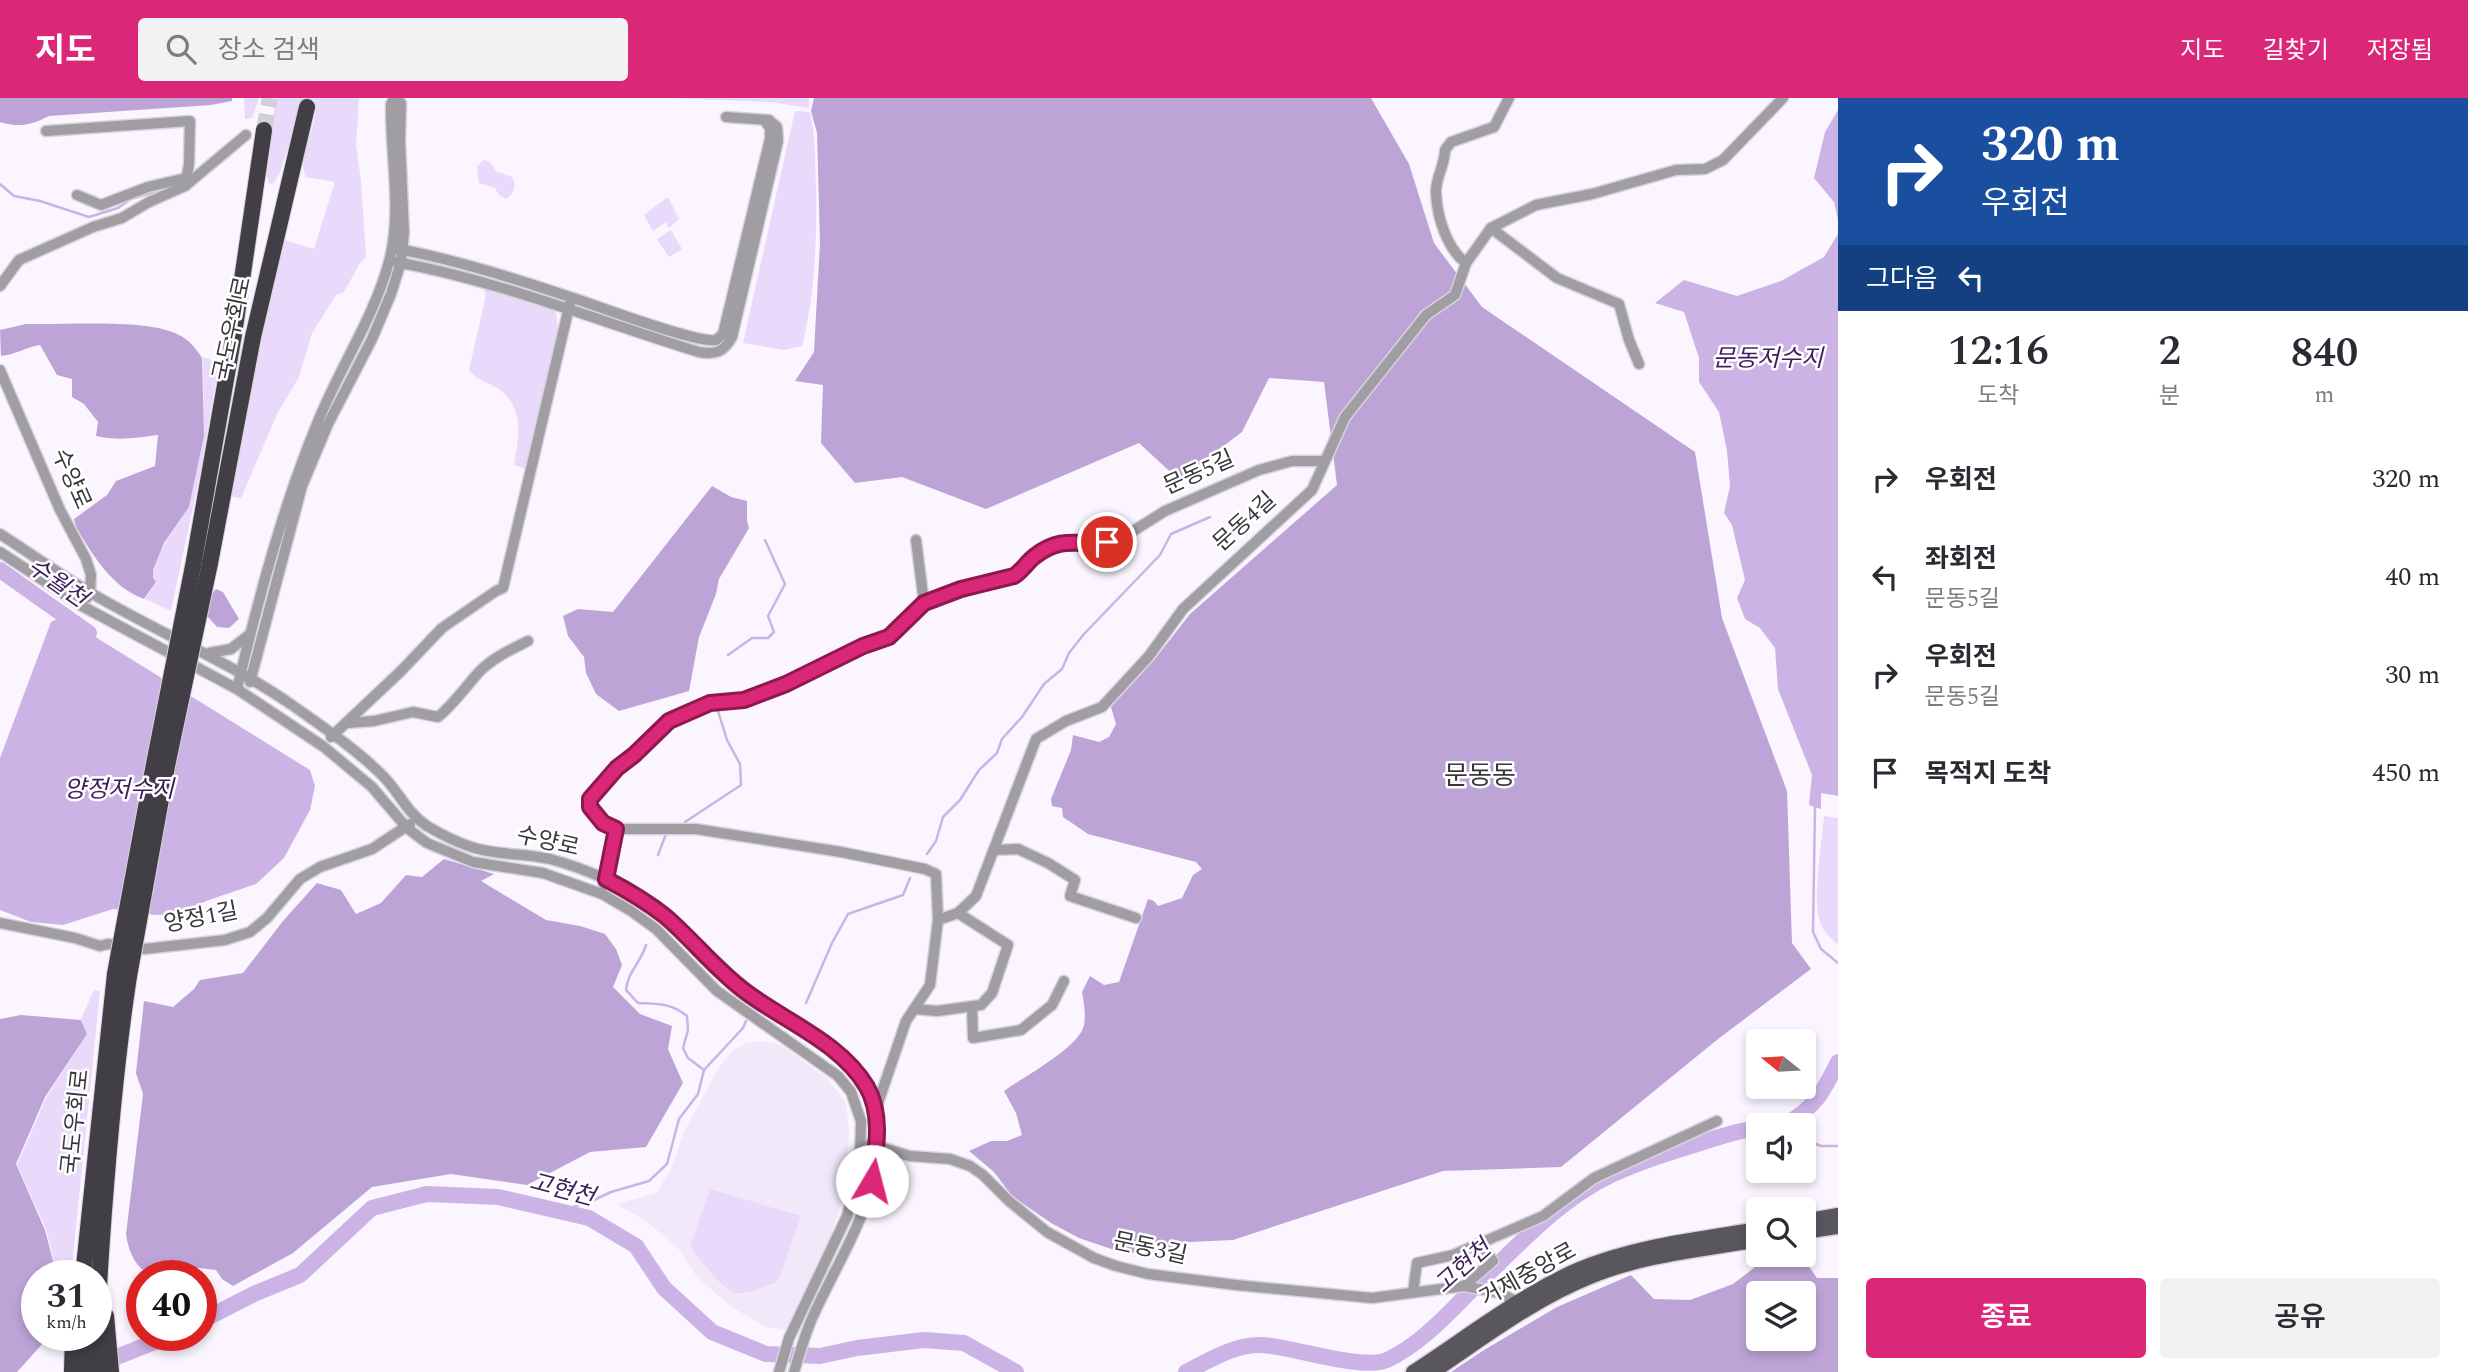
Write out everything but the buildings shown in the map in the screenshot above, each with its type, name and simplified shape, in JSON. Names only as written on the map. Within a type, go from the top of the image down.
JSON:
[{"type":"highway","name":"국도우회로","points":[[202,562],[307,107]]},
{"type":"highway","name":"국도우회로","points":[[202,562],[264,130]]},
{"type":"highway","points":[[122,975],[154,764],[202,562]]},
{"type":"highway","name":"국도우회로","points":[[101,1260],[122,975]]},
{"type":"highway","name":"국도우회로","points":[[85,1260],[122,975]]},
{"type":"highway","points":[[72,1372],[73,1351]]},
{"type":"highway","points":[[84,1351],[85,1372]]},
{"type":"highway","points":[[96,1351],[96,1372]]},
{"type":"highway","points":[[109,1351],[111,1372]]},
{"type":"main road","points":[[1816,1219],[1838,1215]]},
{"type":"main road","points":[[1816,1231],[1838,1227]]},
{"type":"main road","name":"거제중앙로","points":[[1413,1372],[1577,1270],[1630,1253],[1746,1231]]},
{"type":"main road","name":"거제중앙로","points":[[1433,1372],[1522,1306],[1591,1276],[1630,1264],[1746,1242]]},
{"type":"street","points":[[1466,263],[1456,256],[1445,232],[1436,192],[1445,161],[1445,150],[1451,142],[1494,127],[1509,98]]},
{"type":"street","name":"문동4길","points":[[958,913],[976,896],[1036,739],[1066,721],[1102,706],[1149,656],[1183,609],[1312,490],[1345,417],[1426,315],[1455,295],[1466,263],[1491,228],[1536,205],[1592,194],[1676,170],[1705,169],[1723,160],[1783,98]]},
{"type":"street","points":[[246,674],[254,664],[302,486],[328,425],[372,339],[393,285],[397,249],[390,142],[391,104],[396,99],[401,103],[404,233],[397,249]]},
{"type":"street","points":[[397,249],[597,312],[710,354],[727,347],[732,337],[778,141],[777,128],[769,120],[726,117]]},
{"type":"street","points":[[46,131],[190,121],[186,182]]},
{"type":"street","points":[[0,286],[19,260],[93,226],[122,218],[186,182],[246,135]]},
{"type":"street","points":[[77,195],[102,205],[148,187],[186,182]]},
{"type":"street","points":[[1491,228],[1557,278],[1619,304],[1639,364]]},
{"type":"street","points":[[395,261],[570,303]]},
{"type":"street","points":[[241,692],[251,633],[293,483],[318,420],[395,261]]},
{"type":"street","points":[[393,285],[403,273],[422,267]]},
{"type":"street","points":[[324,747],[333,734],[442,628],[503,588],[570,303]]},
{"type":"street","points":[[591,330],[597,312]]},
{"type":"street","name":"수양로","points":[[0,370],[60,510],[86,559],[91,575],[90,593]]},
{"type":"street","name":"문동5길","points":[[616,829],[603,823],[590,807],[590,799],[617,768],[669,721],[710,703],[744,700],[786,684],[863,646],[889,637],[924,603],[961,589],[1014,576],[1022,571],[1033,557],[1058,544],[1070,541],[1097,543],[1122,538],[1165,511],[1259,470],[1292,461],[1325,461]]},
{"type":"street","name":"수양로","points":[[0,534],[90,593],[209,653],[264,685],[333,734],[381,774],[415,818],[466,845],[550,859],[606,879],[637,895],[664,915],[725,975],[850,1064],[868,1089],[875,1112],[877,1144],[872,1181],[861,1220],[805,1337],[794,1372]]},
{"type":"street","points":[[916,540],[924,603]]},
{"type":"street","points":[[0,552],[82,606],[241,692],[324,747],[372,787],[407,828],[427,842],[473,862],[544,873],[602,894],[631,911],[656,929],[717,992],[838,1076],[851,1092],[861,1121],[856,1183],[847,1216],[789,1338],[779,1372]]},
{"type":"street","points":[[82,606],[90,593]]},
{"type":"street","points":[[209,653],[231,649],[251,633]]},
{"type":"street","points":[[347,723],[374,721],[413,712],[438,717],[491,662],[528,641]]},
{"type":"street","points":[[254,664],[264,685]]},
{"type":"street","name":"양정1길","points":[[0,923],[75,938],[100,946],[108,944],[145,949],[225,940],[250,932],[267,918],[300,879],[320,867],[372,849],[407,828],[415,818]]},
{"type":"street","points":[[602,894],[616,829],[696,830],[841,852],[925,869],[936,874],[938,920],[930,985],[906,1021],[875,1112]]},
{"type":"street","points":[[994,850],[1018,849],[1048,863],[1075,880],[1070,896],[1136,918]]},
{"type":"street","points":[[914,1009],[937,1011],[981,1005],[992,993],[1009,945],[958,913],[938,920]]},
{"type":"street","points":[[972,1006],[973,1038],[1021,1030],[1052,1005],[1064,981]]},
{"type":"street","points":[[1413,1292],[1417,1263],[1453,1255],[1543,1216],[1594,1178],[1717,1121]]},
{"type":"street","name":"문동3길","points":[[860,1143],[877,1144],[910,1156],[950,1159],[970,1166],[984,1175],[1009,1202],[1047,1232],[1094,1258],[1116,1266],[1236,1285],[1349,1297],[1391,1297],[1464,1286],[1510,1296],[1522,1306]]},
{"type":"street","points":[[1464,1286],[1493,1261],[1480,1243]]},
{"type":"shaded area","points":[[0,98],[232,98],[232,101],[211,105],[49,116],[20,125],[0,122]]},
{"type":"shaded area","points":[[244,98],[259,98],[252,118],[245,119]]},
{"type":"shaded area","points":[[276,98],[359,98],[356,145],[366,257],[344,292],[336,295],[312,333],[299,377],[278,412],[241,498],[233,497],[229,488],[274,271],[284,240],[314,249],[334,185],[334,182],[306,177],[303,168],[303,158],[316,108],[314,100],[306,99],[280,172],[274,183],[269,184],[265,169]]},
{"type":"shaded area","points":[[670,98],[809,98],[809,108],[771,102]]},
{"type":"shaded area","points":[[814,98],[1371,98],[1409,164],[1434,243],[1482,307],[1695,452],[1722,618],[1787,791],[1792,943],[1811,969],[1718,1039],[1561,1167],[1443,1171],[1233,1240],[1190,1242],[1156,1255],[1117,1251],[1079,1238],[1051,1223],[1012,1196],[994,1172],[969,1151],[991,1141],[1007,1141],[1022,1135],[1016,1113],[1004,1091],[1062,1052],[1080,1034],[1085,1017],[1082,992],[1090,976],[1104,985],[1119,982],[1148,899],[1158,906],[1182,898],[1193,875],[1202,869],[1196,862],[1088,834],[1063,817],[1062,808],[1052,806],[1051,799],[1071,750],[1073,735],[1099,742],[1109,737],[1116,724],[1111,707],[1154,660],[1190,614],[1337,485],[1324,382],[1269,378],[1242,432],[1179,480],[1139,443],[986,509],[902,477],[855,483],[821,443],[823,385],[795,381],[814,352],[820,243],[817,133],[811,111]]},
{"type":"shaded area","points":[[795,111],[810,112],[812,121],[815,248],[810,307],[802,346],[784,350],[743,343]]},
{"type":"shaded area","points":[[483,160],[490,162],[496,171],[512,177],[514,190],[506,199],[499,195],[495,188],[479,183],[477,167]]},
{"type":"shaded area","points":[[668,197],[679,219],[669,228],[666,222],[653,231],[644,215]]},
{"type":"shaded area","points":[[671,230],[682,249],[669,257],[657,239]]},
{"type":"shaded area","points":[[484,289],[552,307],[556,312],[558,330],[526,469],[514,465],[518,423],[512,404],[506,395],[478,379],[469,370],[486,295]]},
{"type":"shaded area","points":[[26,324],[148,326],[183,337],[202,358],[204,436],[189,507],[164,543],[153,570],[156,582],[144,599],[122,587],[104,569],[76,527],[74,519],[107,495],[116,481],[155,466],[158,435],[119,439],[96,436],[98,422],[84,404],[72,397],[72,379],[57,375],[40,345],[1,356],[0,330]]},
{"type":"shaded area","points":[[203,357],[219,362],[202,464],[171,611],[145,599],[156,583],[153,570],[165,543],[189,507],[204,436]]},
{"type":"shaded area","points":[[712,486],[731,497],[747,501],[749,528],[719,579],[699,637],[689,691],[619,711],[596,694],[586,673],[584,657],[568,636],[563,616],[578,609],[613,612]]},
{"type":"shaded area","points":[[216,589],[223,592],[239,619],[229,628],[217,627],[208,617],[204,617],[207,593],[212,594]]},
{"type":"shaded area","points":[[1824,816],[1838,818],[1838,945],[1822,927],[1817,909]]},
{"type":"shaded area","points":[[444,859],[494,874],[481,881],[546,920],[605,934],[616,949],[622,965],[613,987],[640,1014],[672,1026],[668,1049],[683,1083],[646,1147],[590,1152],[527,1185],[451,1174],[372,1187],[293,1253],[233,1286],[222,1279],[217,1272],[217,1260],[135,1260],[126,1234],[143,1094],[136,1073],[144,1001],[173,1007],[194,989],[200,980],[243,973],[283,921],[317,883],[341,890],[356,914],[381,903],[406,875],[422,877]]},
{"type":"shaded area","points":[[94,990],[100,991],[73,1260],[54,1260],[46,1229],[17,1165],[46,1098],[87,1034],[81,1019]]},
{"type":"shaded area","points":[[21,1015],[81,1020],[87,1034],[45,1097],[16,1164],[45,1230],[53,1260],[21,1260],[21,1351],[36,1351],[17,1372],[0,1372],[0,1019]]},
{"type":"shaded area","points":[[762,1041],[779,1044],[827,1078],[846,1103],[849,1133],[846,1178],[827,1248],[786,1330],[765,1327],[729,1305],[697,1277],[678,1248],[646,1221],[616,1204],[657,1193],[672,1166],[684,1132],[718,1069],[732,1051],[746,1043]]},
{"type":"shaded area","points":[[710,1189],[801,1216],[776,1283],[747,1292],[731,1291],[712,1274],[690,1246]]},
{"type":"shaded area","points":[[1755,1267],[1809,1267],[1817,1278],[1838,1278],[1838,1372],[1451,1372],[1557,1307],[1631,1275],[1654,1299],[1690,1300],[1733,1284]]},
{"type":"water","points":[[1838,110],[1838,220],[1834,202],[1814,178],[1825,132]]},
{"type":"water","name":"문동저수지","points":[[1838,234],[1838,796],[1821,793],[1821,809],[1809,805],[1812,775],[1778,689],[1775,648],[1760,628],[1745,619],[1737,598],[1745,580],[1732,525],[1724,513],[1730,486],[1727,451],[1719,412],[1699,382],[1699,358],[1684,312],[1655,303],[1684,280],[1737,296],[1781,281],[1824,257]]},
{"type":"water","name":"양정저수지","points":[[57,619],[89,633],[310,770],[315,786],[310,810],[284,858],[256,884],[206,901],[182,914],[155,915],[113,909],[63,925],[31,922],[0,910],[0,758],[51,622]]},
{"type":"waterway","points":[[0,184],[14,196],[40,201],[89,217],[154,192]]},
{"type":"waterway","points":[[927,854],[936,841],[943,817],[960,800],[979,770],[997,753],[1002,739],[1022,717],[1044,684],[1062,669],[1069,653],[1084,634],[1160,555],[1171,534],[1210,517]]},
{"type":"waterway","points":[[728,655],[752,638],[768,638],[774,632],[768,616],[785,584],[765,540]]},
{"type":"waterway","name":"수월천","points":[[0,570],[89,633]]},
{"type":"waterway","points":[[685,822],[741,785],[740,764],[727,740],[718,711]]},
{"type":"waterway","points":[[1815,807],[1813,932],[1821,949],[1838,963]]},
{"type":"waterway","points":[[658,855],[666,834]]},
{"type":"waterway","points":[[806,1003],[848,914],[903,895],[910,878]]},
{"type":"waterway","points":[[646,945],[629,978],[626,990],[638,1003],[670,1006],[687,1016],[688,1030],[683,1048],[688,1058],[704,1070]]},
{"type":"waterway","points":[[560,1211],[649,1181],[667,1164],[679,1119],[698,1094],[704,1070],[743,1028],[746,1021]]},
{"type":"waterway","name":"고현천","points":[[1803,1113],[1817,1098],[1838,1062]]},
{"type":"waterway","name":"고현천","points":[[1186,1372],[1222,1354],[1251,1345],[1274,1346],[1361,1362],[1376,1363],[1387,1360],[1428,1333],[1515,1247],[1590,1186],[1651,1159],[1746,1130]]},
{"type":"waterway","points":[[1816,1144],[1838,1146]]},
{"type":"waterway","name":"고현천","points":[[217,1313],[300,1275],[372,1208],[427,1194],[498,1197],[589,1218],[636,1246],[664,1288],[712,1332],[766,1354],[820,1356],[857,1348],[924,1340],[964,1343],[1016,1372]]},
{"type":"waterway","name":"고현천","points":[[99,1364],[132,1351]]},
{"type":"tunnel","points":[[264,130],[270,98]]},
{"type":"district","name":"문동동","points":[[1480,776]]},
{"type":"route","points":[[872,1181],[877,1144],[875,1112],[868,1089],[850,1064],[725,975],[664,915],[637,895],[606,879],[616,829],[603,823],[590,807],[590,799],[617,768],[669,721],[710,703],[744,700],[786,684],[863,646],[889,637],[924,603],[961,589],[1014,576],[1022,571],[1033,557],[1058,544],[1070,541],[1107,542]]}]
